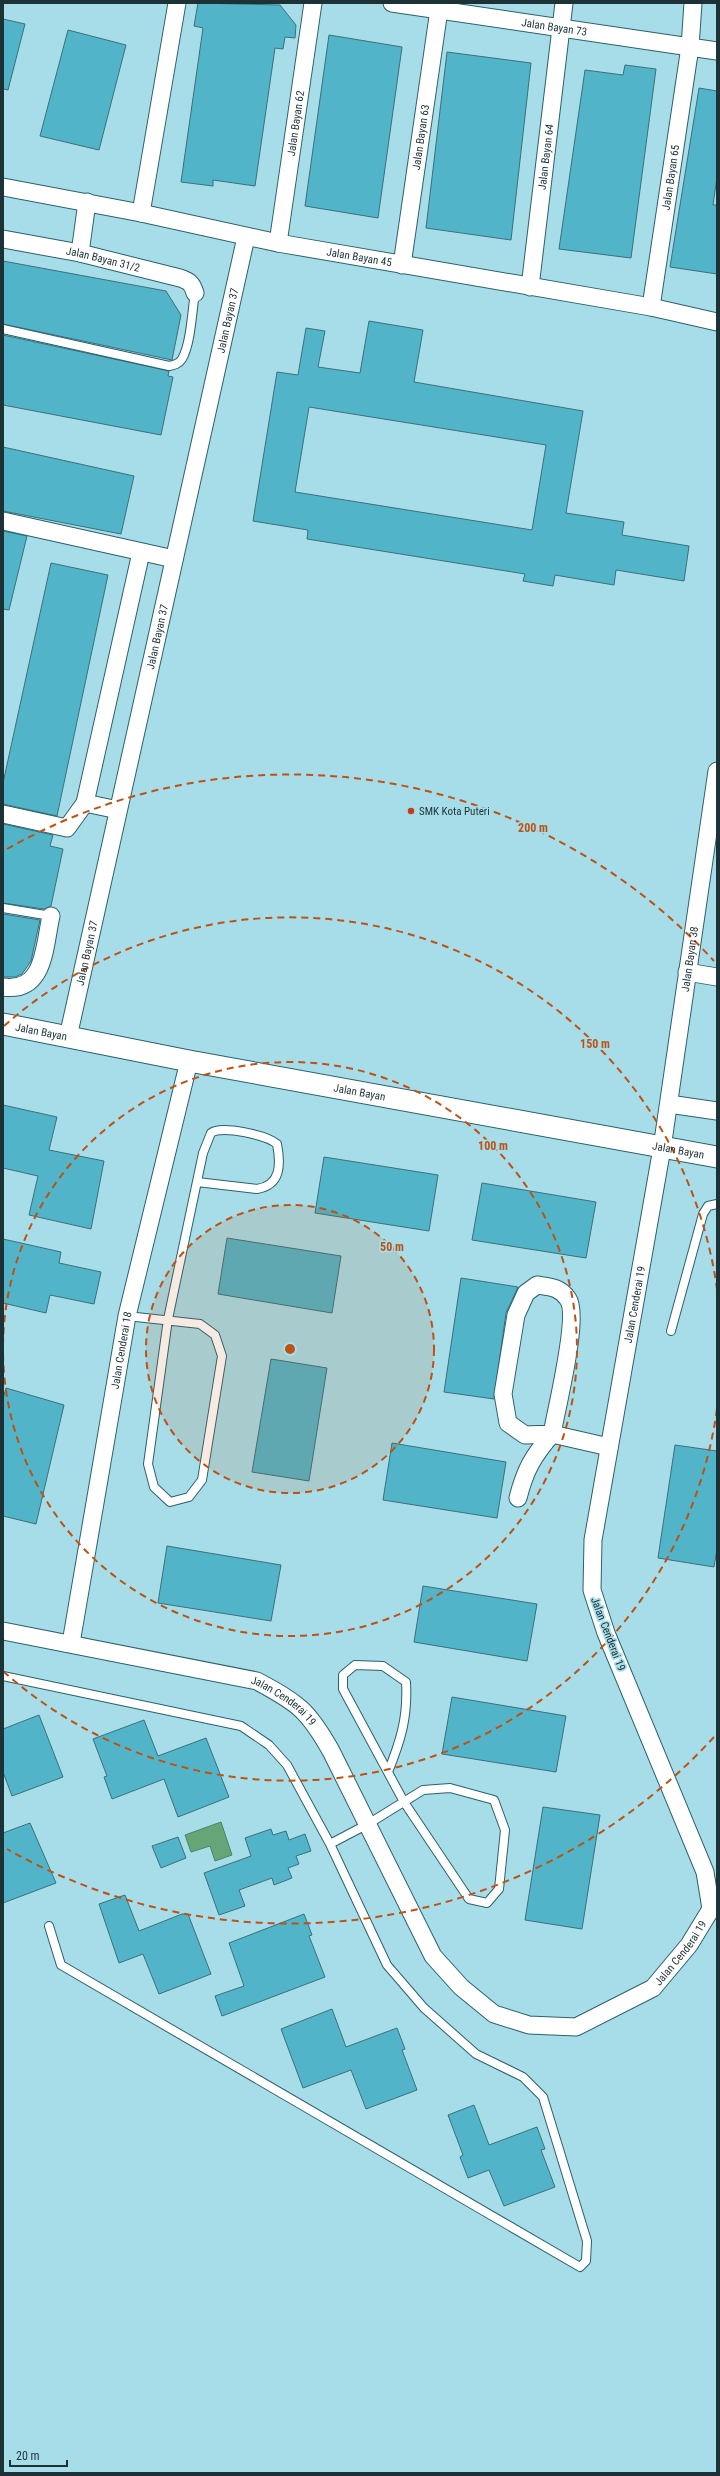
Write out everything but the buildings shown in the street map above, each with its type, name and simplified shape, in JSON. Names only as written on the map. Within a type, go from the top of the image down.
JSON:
[{"type":"street","points":[[141,213],[177,3]]},
{"type":"street","name":"Jalan Bayan 62","points":[[278,243],[313,3]]},
{"type":"street","name":"Jalan Bayan 73","points":[[392,3],[440,6],[562,28],[717,51]]},
{"type":"street","name":"Jalan Bayan 64","points":[[530,287],[564,3]]},
{"type":"street","name":"Jalan Bayan 65","points":[[650,307],[690,47],[693,3]]},
{"type":"street","name":"Jalan Bayan 63","points":[[402,265],[440,6]]},
{"type":"street","name":"Jalan Bayan 45","points":[[3,187],[87,202],[278,243],[650,307],[717,322]]},
{"type":"street","points":[[80,253],[87,202]]},
{"type":"street","name":"Jalan Bayan 37","points":[[68,1037],[246,236]]},
{"type":"street","name":"Jalan Bayan 31/2","points":[[3,239],[80,253],[188,280],[193,285],[195,293]]},
{"type":"street","points":[[3,520],[174,559]]},
{"type":"street","points":[[3,814],[67,828],[85,803],[140,557]]},
{"type":"street","name":"Jalan Bayan 38","points":[[662,1148],[688,972],[711,848],[717,771]]},
{"type":"street","points":[[85,803],[118,810]]},
{"type":"street","points":[[3,987],[18,988],[28,984],[37,975],[51,916]]},
{"type":"street","points":[[688,972],[717,977]]},
{"type":"street","name":"Jalan Bayan","points":[[3,1024],[189,1061],[717,1157]]},
{"type":"street","name":"Jalan Cenderai 18","points":[[71,1643],[127,1316],[189,1061]]},
{"type":"street","points":[[668,1104],[717,1111]]},
{"type":"street","name":"Jalan Cenderai 19","points":[[3,1631],[71,1643],[257,1681],[291,1699],[314,1721],[368,1824],[432,1956],[461,1987],[494,2014],[529,2025],[576,2027],[653,1988],[689,1945],[711,1909],[706,1872],[606,1633],[592,1590],[592,1540],[662,1148]]},
{"type":"street","points":[[518,1498],[524,1472],[537,1451],[552,1434],[573,1321],[569,1300],[556,1287],[537,1285],[526,1293],[516,1316],[503,1394],[508,1423],[525,1435],[552,1434],[609,1447]]},
{"type":"lane","points":[[3,329],[169,366],[176,364],[182,359],[186,348],[195,293]]},
{"type":"lane","points":[[3,908],[51,916]]},
{"type":"lane","points":[[127,1316],[168,1319],[200,1324],[215,1335],[222,1356],[202,1480],[189,1497],[170,1502],[154,1487],[148,1464],[168,1319],[197,1182],[206,1142],[215,1130],[222,1129],[266,1138],[277,1144],[279,1162],[275,1179],[267,1187],[257,1189],[197,1182]]},
{"type":"lane","points":[[671,1331],[703,1214],[708,1206],[717,1204]]},
{"type":"lane","points":[[330,1844],[368,1824],[404,1802],[423,1790],[450,1788],[494,1800],[505,1830],[499,1889],[487,1903],[469,1899],[404,1802],[343,1689],[343,1675],[355,1665],[383,1666],[406,1682],[408,1708],[398,1747],[388,1772]]},
{"type":"lane","points":[[3,1676],[241,1726],[269,1745],[287,1764],[330,1844],[387,1965],[424,2008],[476,2054],[523,2077],[543,2097],[587,2242],[586,2261],[580,2267],[61,1965],[49,1926]]},
{"type":"shaded area","points":[[221,1822],[232,1855],[215,1861],[210,1846],[191,1852],[185,1835]]},
{"type":"place","name":"SMK Kota Puteri","points":[[411,811]]}]
